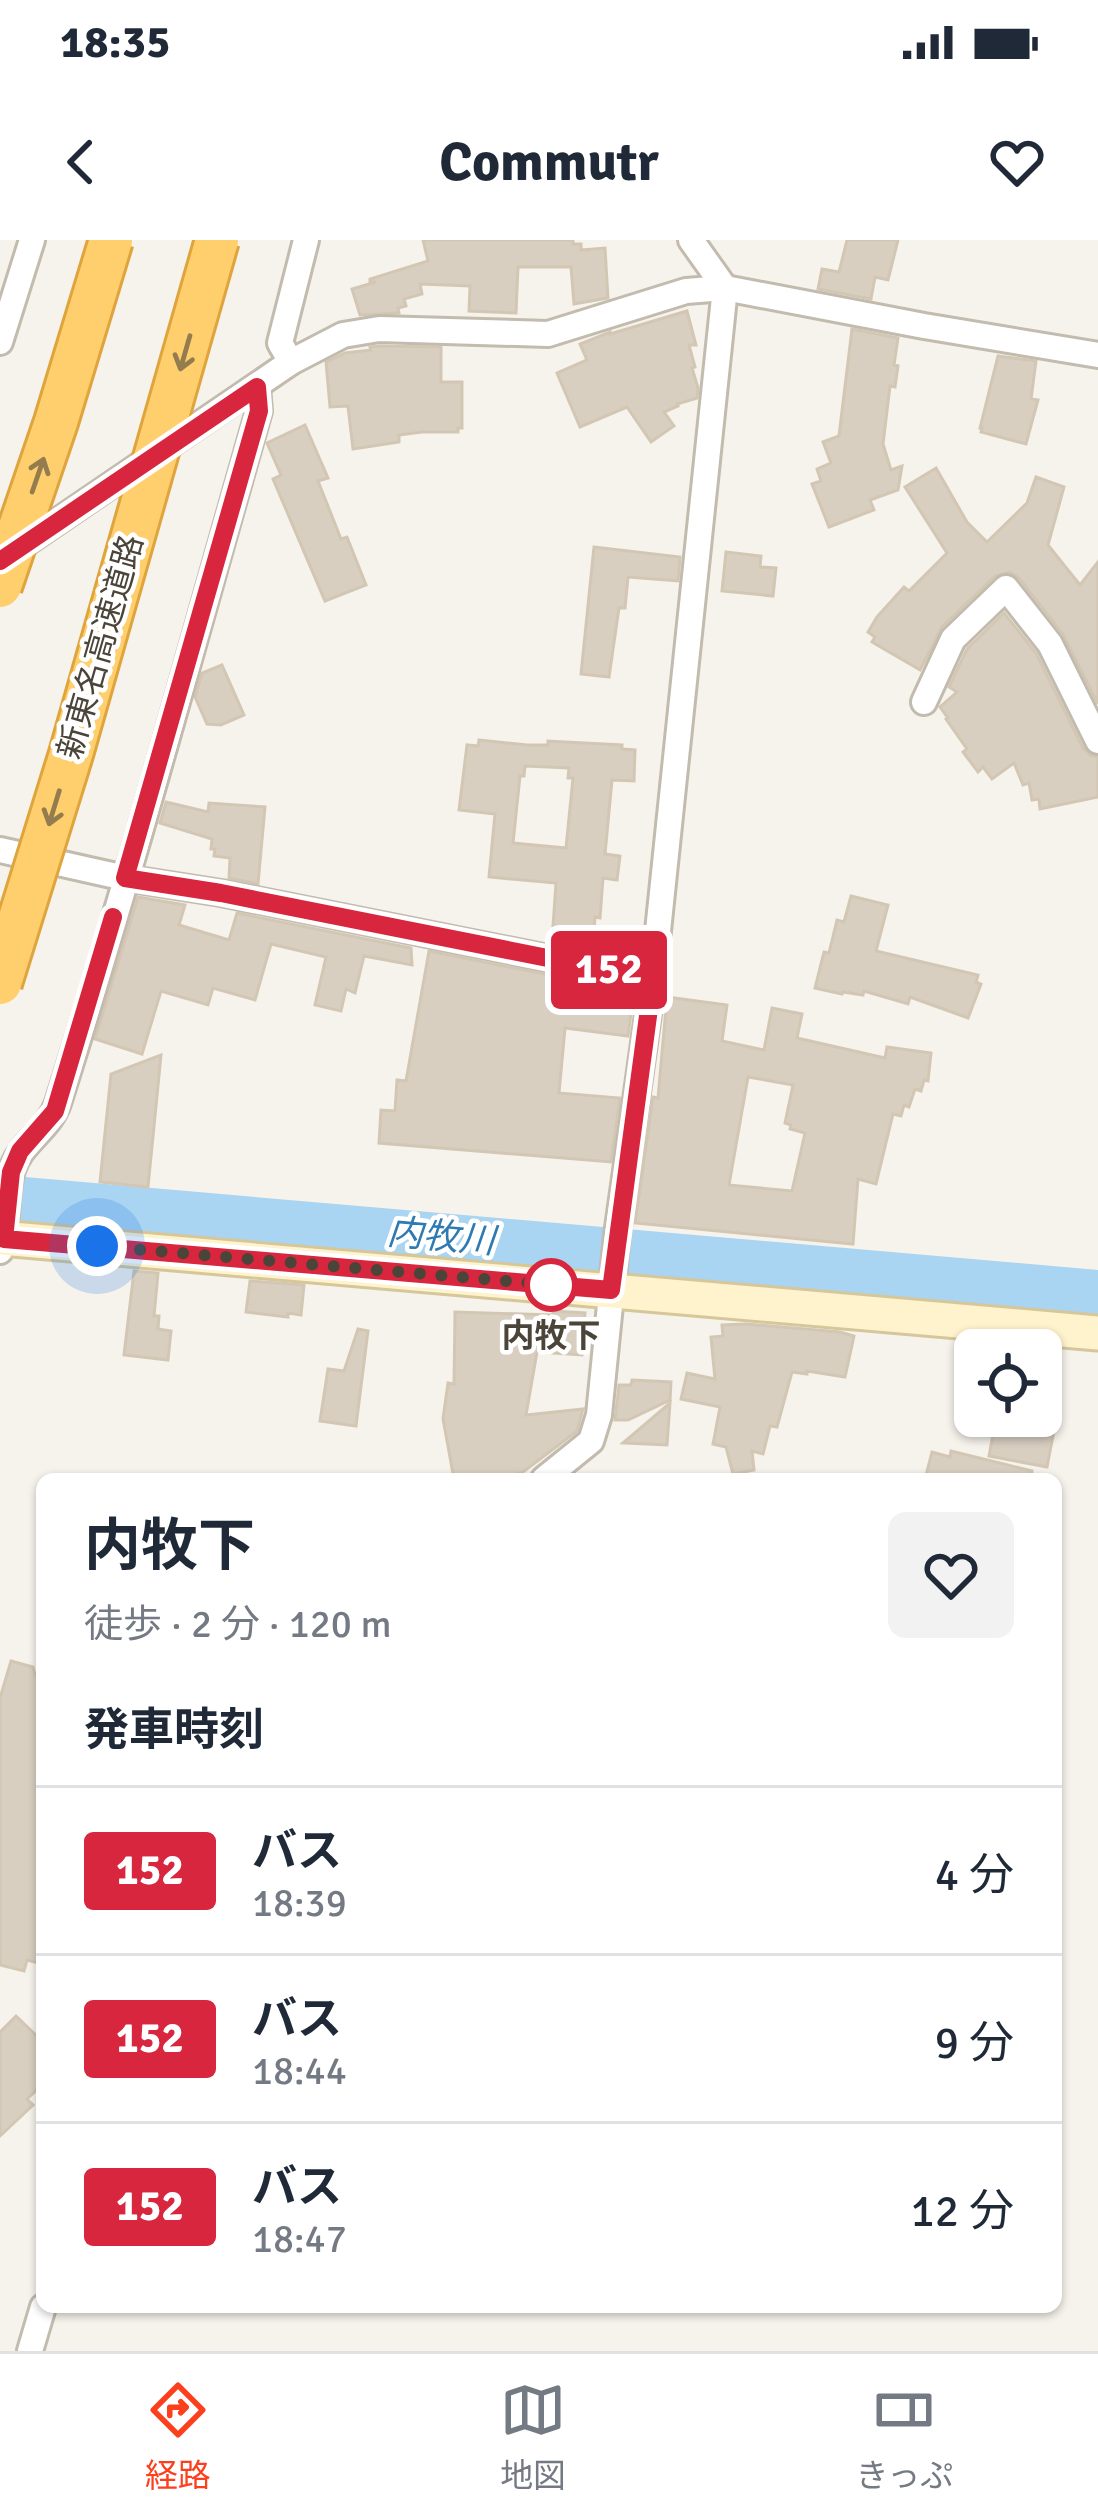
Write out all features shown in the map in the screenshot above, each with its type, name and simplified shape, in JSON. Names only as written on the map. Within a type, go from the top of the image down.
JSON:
[{"type":"highway","points":[[0,586],[112,240]]},
{"type":"highway","name":"新東名高速道路","points":[[0,983],[71,754],[217,240]]},
{"type":"street","points":[[0,342],[32,240]]},
{"type":"street","points":[[291,362],[280,343],[306,240]]},
{"type":"street","points":[[551,1473],[591,1441],[599,1415],[617,1235],[653,979],[725,288],[691,240]]},
{"type":"street","points":[[0,561],[291,362],[343,335],[379,329],[548,334],[686,291],[725,288],[1098,355]]},
{"type":"street","points":[[257,387],[259,411],[125,878],[55,1111],[20,1151],[11,1172],[3,1238],[612,1282],[1098,1333]]},
{"type":"street","points":[[924,702],[953,639],[1006,588],[1050,644],[1098,741]]},
{"type":"street","points":[[0,850],[653,979]]},
{"type":"street","points":[[30,2351],[41,2313]]},
{"type":"building","points":[[423,240],[573,240],[581,244],[581,250],[605,248],[608,298],[574,304],[571,267],[518,267],[516,313],[469,311],[470,286],[420,284],[422,294],[404,299],[406,306],[398,308],[399,313],[360,315],[352,289],[428,261]]},
{"type":"building","points":[[847,240],[898,240],[888,280],[875,277],[871,299],[818,289],[822,269],[839,272]]},
{"type":"building","points":[[687,311],[696,345],[689,345],[697,398],[664,412],[674,426],[651,442],[627,407],[580,427],[557,373],[587,360],[580,344]]},
{"type":"building","points":[[852,329],[898,338],[894,365],[898,366],[895,387],[890,386],[883,444],[891,470],[902,466],[898,490],[870,500],[874,510],[829,527],[812,484],[821,481],[817,469],[831,463],[823,442],[839,436]]},
{"type":"building","points":[[380,346],[441,347],[441,382],[462,382],[462,428],[458,432],[399,435],[399,442],[353,449],[348,406],[330,407],[326,362]]},
{"type":"building","points":[[998,356],[1036,361],[1031,399],[1038,400],[1026,444],[981,432]]},
{"type":"building","points":[[305,425],[328,478],[318,481],[366,585],[325,601],[273,479],[281,475],[267,443]]},
{"type":"building","points":[[936,468],[967,522],[987,542],[1027,503],[1036,477],[1064,487],[1048,545],[1080,585],[1098,562],[1098,704],[1063,634],[1010,572],[995,576],[942,627],[920,670],[872,642],[875,637],[868,632],[877,617],[904,587],[909,591],[947,553],[905,487]]},
{"type":"building","points":[[594,547],[680,557],[678,581],[628,577],[609,677],[581,674]]},
{"type":"building","points":[[726,552],[761,556],[760,567],[776,568],[773,596],[722,591]]},
{"type":"building","points":[[1004,613],[1036,653],[1083,748],[1098,757],[1098,797],[1040,809],[1039,799],[1032,800],[1029,783],[1023,785],[1014,763],[992,779],[983,767],[978,772],[946,719],[940,707],[957,692],[949,687],[967,649]]},
{"type":"building","points":[[222,665],[244,715],[221,725],[207,724],[195,697],[202,673]]},
{"type":"building","points":[[479,740],[527,745],[548,745],[548,741],[622,745],[622,749],[635,750],[634,781],[612,780],[605,854],[620,856],[617,880],[603,878],[600,918],[595,917],[594,930],[553,926],[556,883],[489,877],[495,814],[459,810],[467,745],[478,746]],"holes":[[[525,766],[569,768],[568,778],[573,778],[566,848],[513,843]]]},
{"type":"building","points":[[166,802],[208,812],[209,803],[265,807],[258,884],[229,878],[230,858],[214,856],[212,839],[160,823]]},
{"type":"building","points":[[851,896],[888,905],[876,951],[978,975],[976,982],[981,984],[968,1018],[910,997],[908,1004],[864,991],[863,995],[842,994],[815,988],[824,952],[829,953],[837,920],[844,922]]},
{"type":"building","points":[[138,897],[185,905],[179,925],[229,940],[237,913],[411,948],[412,965],[364,956],[355,993],[346,989],[341,1011],[315,1005],[326,957],[271,944],[255,1000],[213,988],[208,1005],[161,991],[142,1054],[95,1039]]},
{"type":"building","points":[[429,951],[634,992],[628,1036],[565,1028],[559,1093],[620,1098],[611,1162],[379,1143],[381,1110],[395,1111],[397,1080],[406,1081]]},
{"type":"building","points":[[667,997],[727,1005],[722,1041],[764,1050],[772,1008],[802,1014],[797,1038],[885,1058],[887,1047],[931,1053],[928,1081],[924,1080],[921,1091],[915,1089],[901,1116],[893,1114],[876,1184],[858,1179],[853,1244],[635,1223],[653,1097],[658,1098]],"holes":[[[748,1077],[793,1085],[785,1123],[805,1133],[792,1191],[729,1185]]]},
{"type":"building","points":[[161,1055],[148,1187],[100,1182],[111,1074]]},
{"type":"building","points":[[134,1271],[158,1273],[154,1316],[159,1316],[158,1329],[171,1331],[168,1360],[124,1355]]},
{"type":"building","points":[[250,1281],[304,1285],[301,1315],[246,1312]]},
{"type":"building","points":[[553,1311],[585,1313],[582,1355],[537,1352],[526,1415],[583,1409],[577,1431],[520,1473],[453,1473],[443,1419],[448,1383],[454,1384],[455,1312],[553,1315]]},
{"type":"building","points":[[722,1325],[854,1336],[845,1377],[792,1372],[777,1427],[770,1426],[763,1454],[752,1451],[754,1470],[738,1473],[733,1473],[726,1447],[713,1444],[720,1407],[681,1399],[687,1373],[715,1379],[711,1337],[723,1336]]},
{"type":"building","points":[[358,1329],[368,1331],[356,1426],[320,1421],[328,1369],[344,1371]]},
{"type":"building","points":[[632,1380],[671,1382],[670,1400],[628,1420],[615,1420],[619,1385],[631,1385]]},
{"type":"building","points":[[670,1403],[667,1445],[623,1443]]},
{"type":"building","points":[[993,1437],[1053,1437],[1047,1467],[989,1456]]},
{"type":"building","points":[[951,1451],[1032,1473],[927,1473],[932,1452],[950,1457]]},
{"type":"building","points":[[11,1661],[33,1667],[36,1962],[27,1960],[24,1971],[0,1965],[0,1698]]},
{"type":"building","points":[[16,2016],[36,2035],[36,2091],[27,2099],[33,2105],[0,2136],[0,2032]]},
{"type":"waterway","name":"内牧川","points":[[0,1199],[1098,1294]]},
{"type":"bus line","name":"152","points":[[0,561],[257,387],[259,411],[125,878],[653,979],[611,1290],[4,1239],[11,1172],[20,1151],[55,1111],[113,917]]},
{"type":"place","name":"内牧下","points":[[551,1285]]},
{"type":"route","points":[[97,1246],[565,1286],[551,1285]]}]
